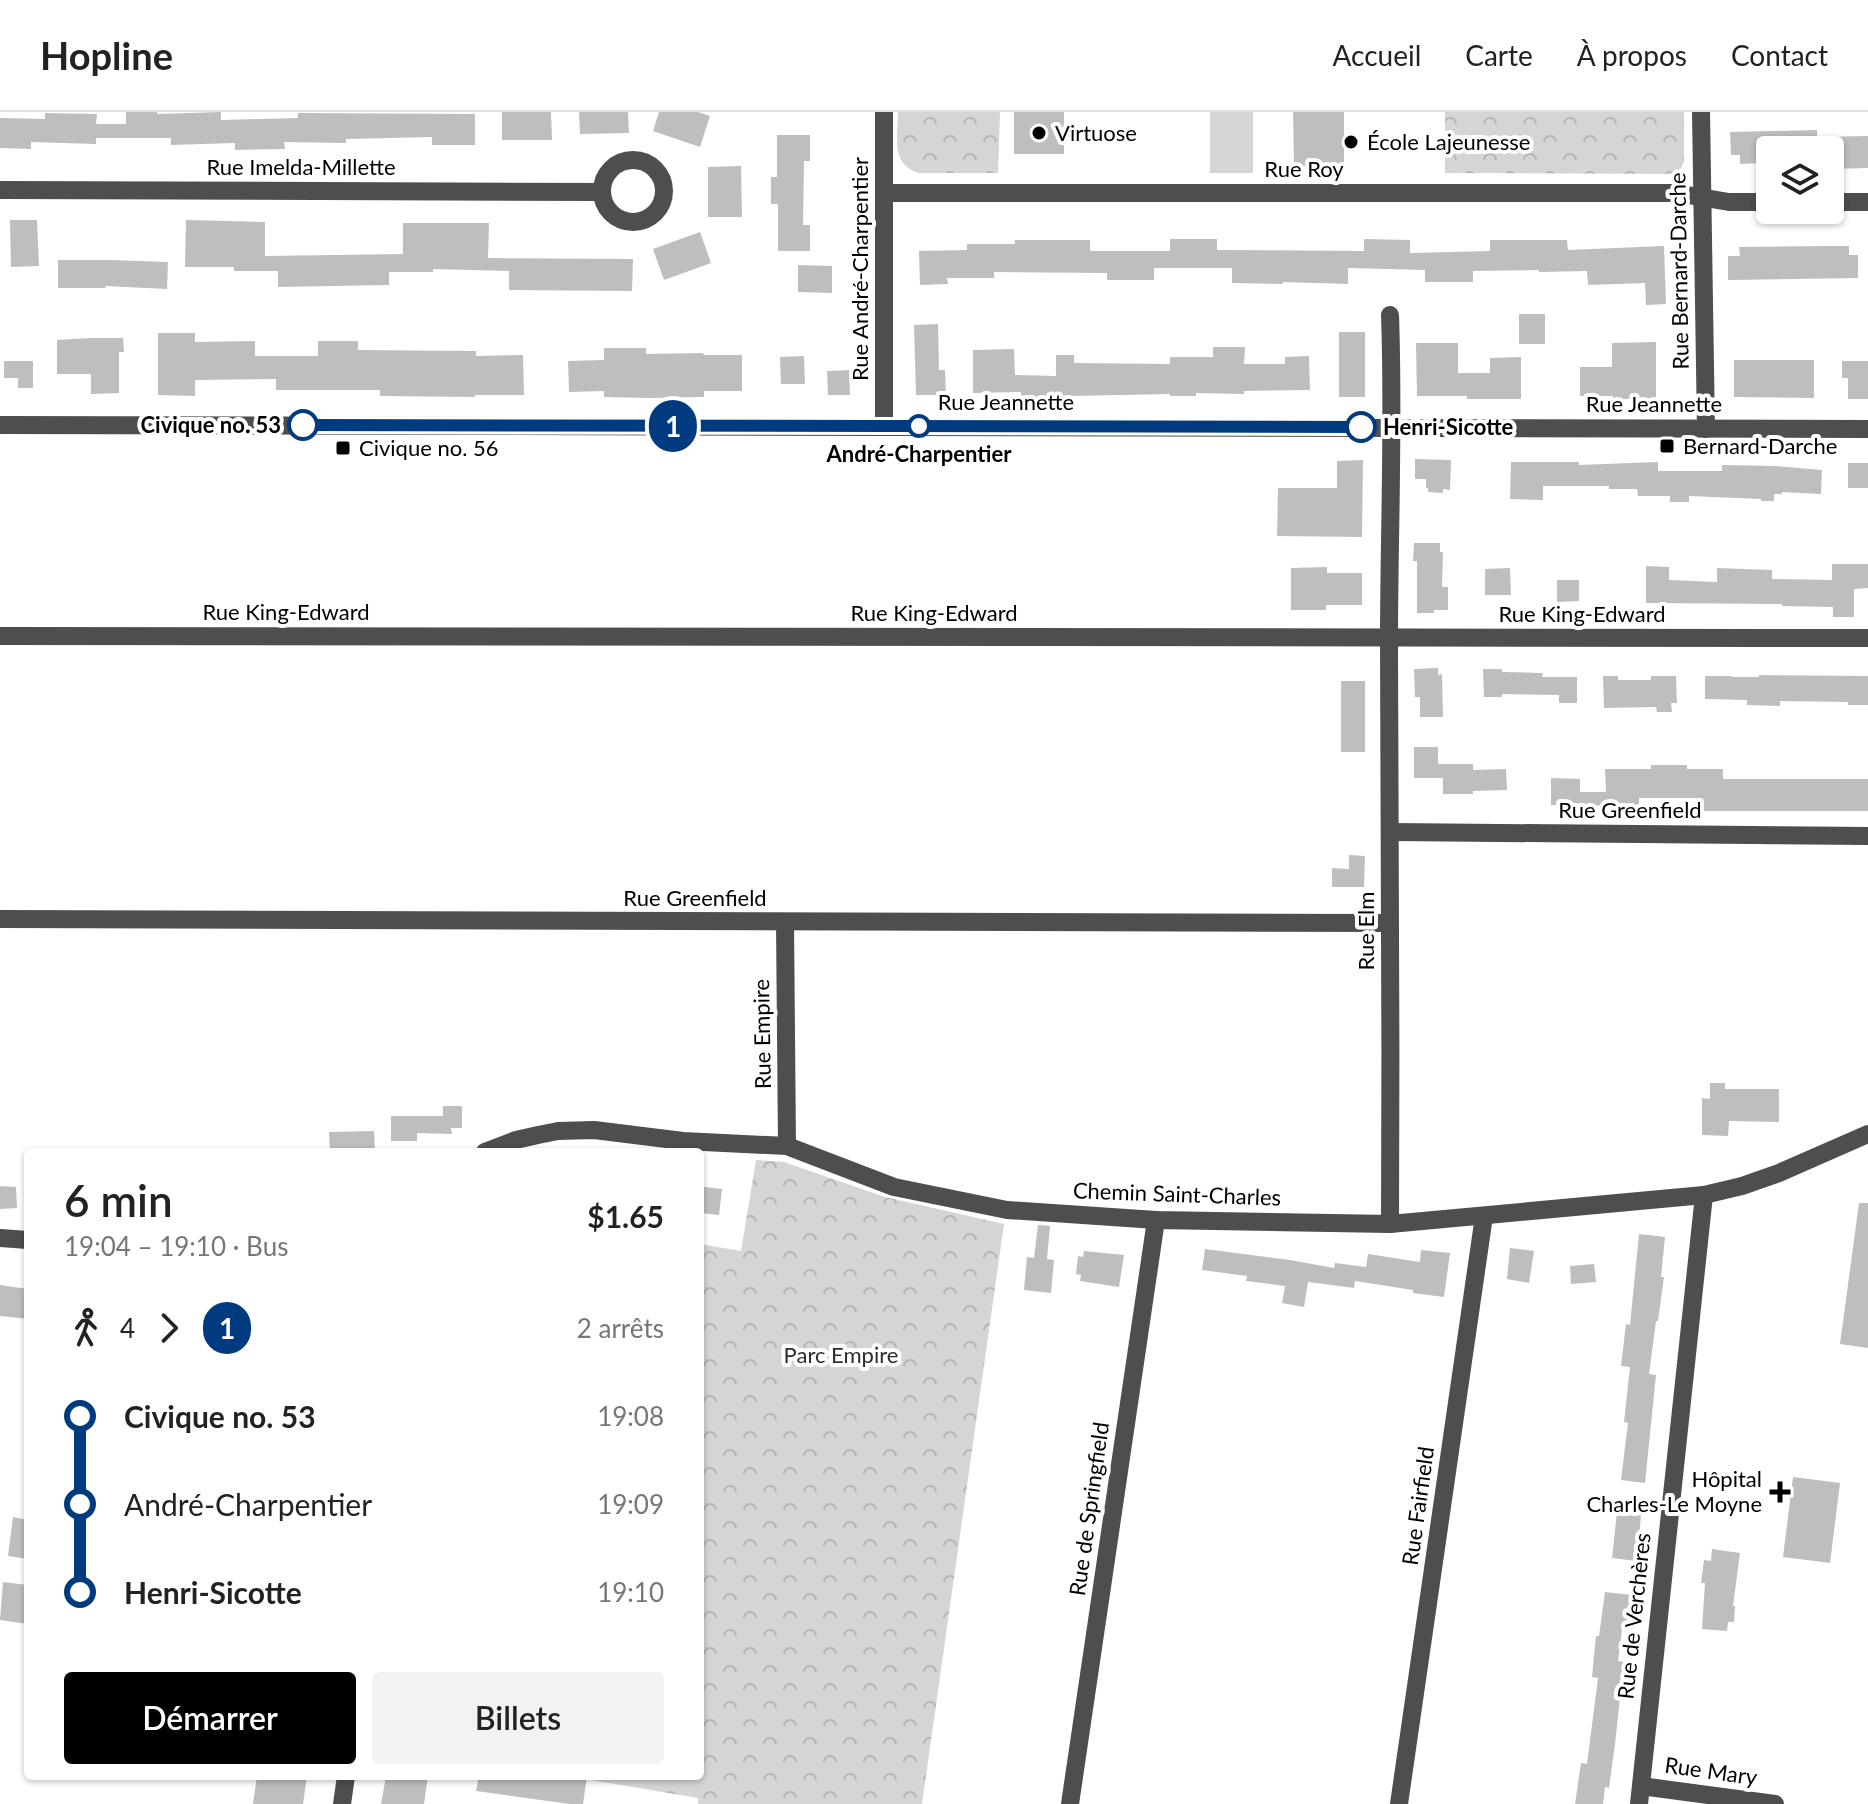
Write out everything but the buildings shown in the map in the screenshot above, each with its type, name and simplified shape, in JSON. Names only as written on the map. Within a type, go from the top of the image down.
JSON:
[{"type":"street","name":"Rue André-Charpentier","points":[[884,112],[884,426]]},
{"type":"street","name":"Rue Bernard-Darche","points":[[1701,112],[1706,429]]},
{"type":"street","name":"Rue Imelda-Millette","points":[[0,190],[602,192]]},
{"type":"street","name":"Rue Roy","points":[[885,193],[1676,193],[1701,199],[1756,202]]},
{"type":"street","points":[[1844,202],[1868,202]]},
{"type":"street","name":"Rue Elm","points":[[1390,315],[1390,1224]]},
{"type":"street","name":"Rue Jeannette","points":[[0,425],[1868,429]]},
{"type":"street","name":"Rue King-Edward","points":[[0,636],[1868,638]]},
{"type":"street","name":"Rue Greenfield","points":[[1391,832],[1868,836]]},
{"type":"street","name":"Rue Greenfield","points":[[0,919],[1389,923]]},
{"type":"street","name":"Rue Empire","points":[[785,922],[787,1146]]},
{"type":"street","name":"Chemin Saint-Charles","points":[[495,1148],[558,1131],[594,1130],[683,1141],[787,1146],[894,1187],[1007,1210],[1156,1220],[1390,1224],[1704,1195],[1779,1173],[1868,1134]]},
{"type":"street","name":"Rue de Verchères","points":[[1640,1795],[1704,1195]]},
{"type":"street","name":"Rue Fairfield","points":[[1399,1804],[1484,1216]]},
{"type":"street","name":"Rue de Springfield","points":[[1070,1804],[1156,1220]]},
{"type":"street","points":[[0,1238],[24,1240]]},
{"type":"street","points":[[342,1804],[345,1780]]},
{"type":"street","name":"Rue Mary","points":[[1640,1795],[1775,1804]]},
{"type":"green space","points":[[898,112],[1000,112],[998,173],[918,173],[909,169],[899,156]]},
{"type":"green space","points":[[1210,112],[1253,112],[1253,173],[1210,173]]},
{"type":"green space","points":[[1445,112],[1684,112],[1684,162],[1680,170],[1672,174],[1445,173]]},
{"type":"green space","name":"Parc Empire","points":[[756,1160],[784,1162],[885,1197],[1004,1224],[922,1804],[698,1804],[698,1798],[591,1780],[704,1780],[704,1245],[741,1251]]},
{"type":"bus line","name":"1","points":[[303,425],[1361,427]]},
{"type":"place","name":"Virtuose","points":[[1039,133]]},
{"type":"place","name":"École Lajeunesse","points":[[1351,142]]},
{"type":"place","name":"Civique no. 53","points":[[303,425]]},
{"type":"place","name":"André-Charpentier","points":[[919,426]]},
{"type":"place","name":"Henri-Sicotte","points":[[1361,427]]},
{"type":"place","name":"Bernard-Darche","points":[[1667,446]]},
{"type":"place","name":"Civique no. 56","points":[[343,448]]},
{"type":"place","name":"Hôpital Charles-Le Moyne","points":[[1780,1492]]}]
